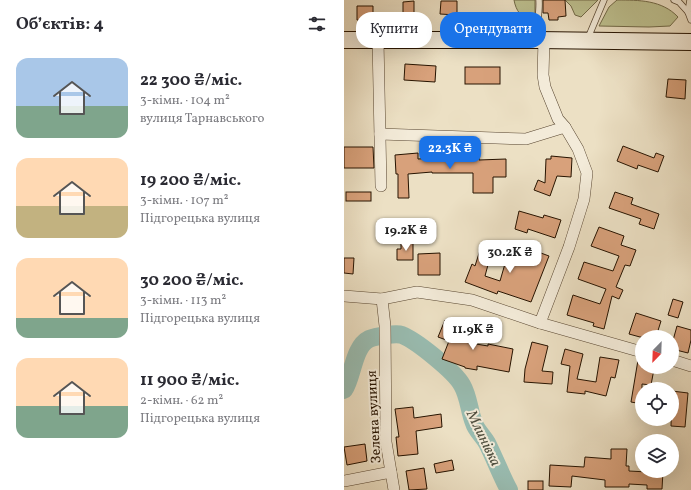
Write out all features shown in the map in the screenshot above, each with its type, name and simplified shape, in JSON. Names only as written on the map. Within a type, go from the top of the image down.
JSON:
[{"type":"main road","points":[[344,40],[356,40]]},
{"type":"main road","points":[[546,40],[691,42]]},
{"type":"street","points":[[378,48],[381,186]]},
{"type":"street","points":[[540,323],[569,247],[584,200],[587,173],[578,149],[565,127],[558,119],[545,87],[541,48]]},
{"type":"street","points":[[380,134],[526,140],[565,127]]},
{"type":"street","points":[[344,296],[382,299],[417,292],[472,300],[540,323],[635,350]]},
{"type":"street","name":"Зелена вулиця","points":[[382,299],[385,326],[386,442],[394,490]]},
{"type":"street","points":[[679,362],[691,366]]},
{"type":"street","points":[[344,480],[391,472]]},
{"type":"lane","points":[[539,0],[540,12]]},
{"type":"lane","points":[[587,40],[604,0]]},
{"type":"lane","points":[[674,0],[679,2],[688,12],[691,20]]},
{"type":"lane","points":[[688,12],[690,0]]},
{"type":"green space","points":[[514,0],[535,0],[535,12],[519,12]]},
{"type":"green space","points":[[565,0],[598,0],[581,17],[575,15],[571,6]]},
{"type":"green space","points":[[617,0],[650,2],[665,7],[678,17],[670,26],[599,26],[609,7]]},
{"type":"building","points":[[543,0],[565,0],[566,16],[558,17],[558,20],[549,20],[548,13],[543,12]]},
{"type":"building","points":[[414,1],[414,12],[403,12],[403,2]]},
{"type":"building","points":[[441,1],[457,1],[457,12],[440,12]]},
{"type":"building","points":[[357,6],[373,6],[373,12],[357,12]]},
{"type":"building","points":[[405,64],[436,66],[435,82],[404,80]]},
{"type":"building","points":[[465,67],[500,67],[500,84],[465,84]]},
{"type":"building","points":[[668,79],[686,80],[685,99],[666,97]]},
{"type":"building","points":[[623,146],[654,158],[656,153],[664,156],[658,172],[638,165],[637,169],[617,161]]},
{"type":"building","points":[[344,147],[373,147],[374,168],[344,168]]},
{"type":"building","points":[[418,153],[418,159],[435,158],[435,155],[479,155],[479,160],[506,159],[506,177],[493,177],[493,193],[473,193],[473,173],[432,172],[408,174],[409,198],[398,198],[398,174],[396,174],[395,155]]},
{"type":"building","points":[[551,156],[572,158],[571,177],[557,176],[550,196],[534,190],[538,180],[545,183],[546,159],[551,159]]},
{"type":"building","points":[[346,192],[371,192],[371,201],[346,201]]},
{"type":"building","points":[[615,192],[633,198],[631,204],[659,214],[654,229],[639,224],[641,219],[609,208]]},
{"type":"building","points":[[519,211],[543,218],[544,215],[561,220],[555,238],[528,229],[527,233],[515,229]]},
{"type":"building","points":[[599,227],[624,236],[621,245],[636,250],[630,266],[625,265],[616,287],[623,290],[619,299],[612,296],[604,329],[593,326],[594,323],[567,315],[573,295],[600,304],[606,289],[578,279],[584,262],[613,271],[619,256],[591,246]]},
{"type":"building","points":[[401,243],[413,243],[413,260],[397,260],[397,249],[401,249]]},
{"type":"building","points":[[481,247],[492,250],[485,276],[500,281],[509,250],[528,255],[530,249],[549,256],[531,302],[498,291],[497,294],[465,282],[472,264],[475,266]]},
{"type":"building","points":[[440,253],[440,275],[418,275],[418,254]]},
{"type":"building","points":[[344,258],[354,258],[353,274],[344,273]]},
{"type":"building","points":[[673,299],[683,302],[678,318],[668,315]]},
{"type":"building","points":[[636,313],[661,321],[658,330],[635,330],[635,336],[629,334]]},
{"type":"building","points":[[445,320],[463,327],[458,341],[488,346],[488,344],[513,349],[509,372],[477,366],[477,370],[465,368],[442,359],[449,341],[438,337]]},
{"type":"building","points":[[677,326],[691,330],[691,340],[688,353],[679,351],[679,330],[676,330]]},
{"type":"building","points":[[532,342],[548,346],[542,371],[553,372],[552,384],[524,382],[525,369]]},
{"type":"building","points":[[565,349],[583,354],[577,379],[596,382],[600,357],[619,360],[615,378],[611,377],[606,396],[585,391],[585,394],[567,392],[570,366],[561,364]]},
{"type":"building","points":[[636,374],[653,374],[652,382],[635,382],[635,403],[631,402]]},
{"type":"building","points":[[679,392],[688,393],[685,427],[671,426],[679,426]]},
{"type":"building","points":[[413,407],[414,418],[441,414],[442,427],[416,431],[418,454],[398,456],[396,437],[399,437],[395,409]]},
{"type":"building","points":[[365,444],[367,461],[347,465],[344,447]]},
{"type":"building","points":[[611,449],[627,449],[626,466],[629,466],[629,471],[635,471],[635,478],[663,478],[662,489],[647,489],[647,485],[629,484],[629,487],[605,487],[605,480],[572,476],[571,487],[549,486],[550,465],[584,467],[585,457],[611,459]]},
{"type":"building","points":[[452,460],[454,470],[436,473],[434,464]]},
{"type":"building","points":[[424,468],[427,489],[409,490],[406,471]]},
{"type":"building","points":[[528,481],[543,481],[543,490],[528,490]]},
{"type":"waterway","name":"Млинівка","points":[[344,390],[356,355],[364,343],[369,339],[381,336],[399,334],[409,338],[444,365],[462,385],[475,426],[487,443],[509,490]]}]
